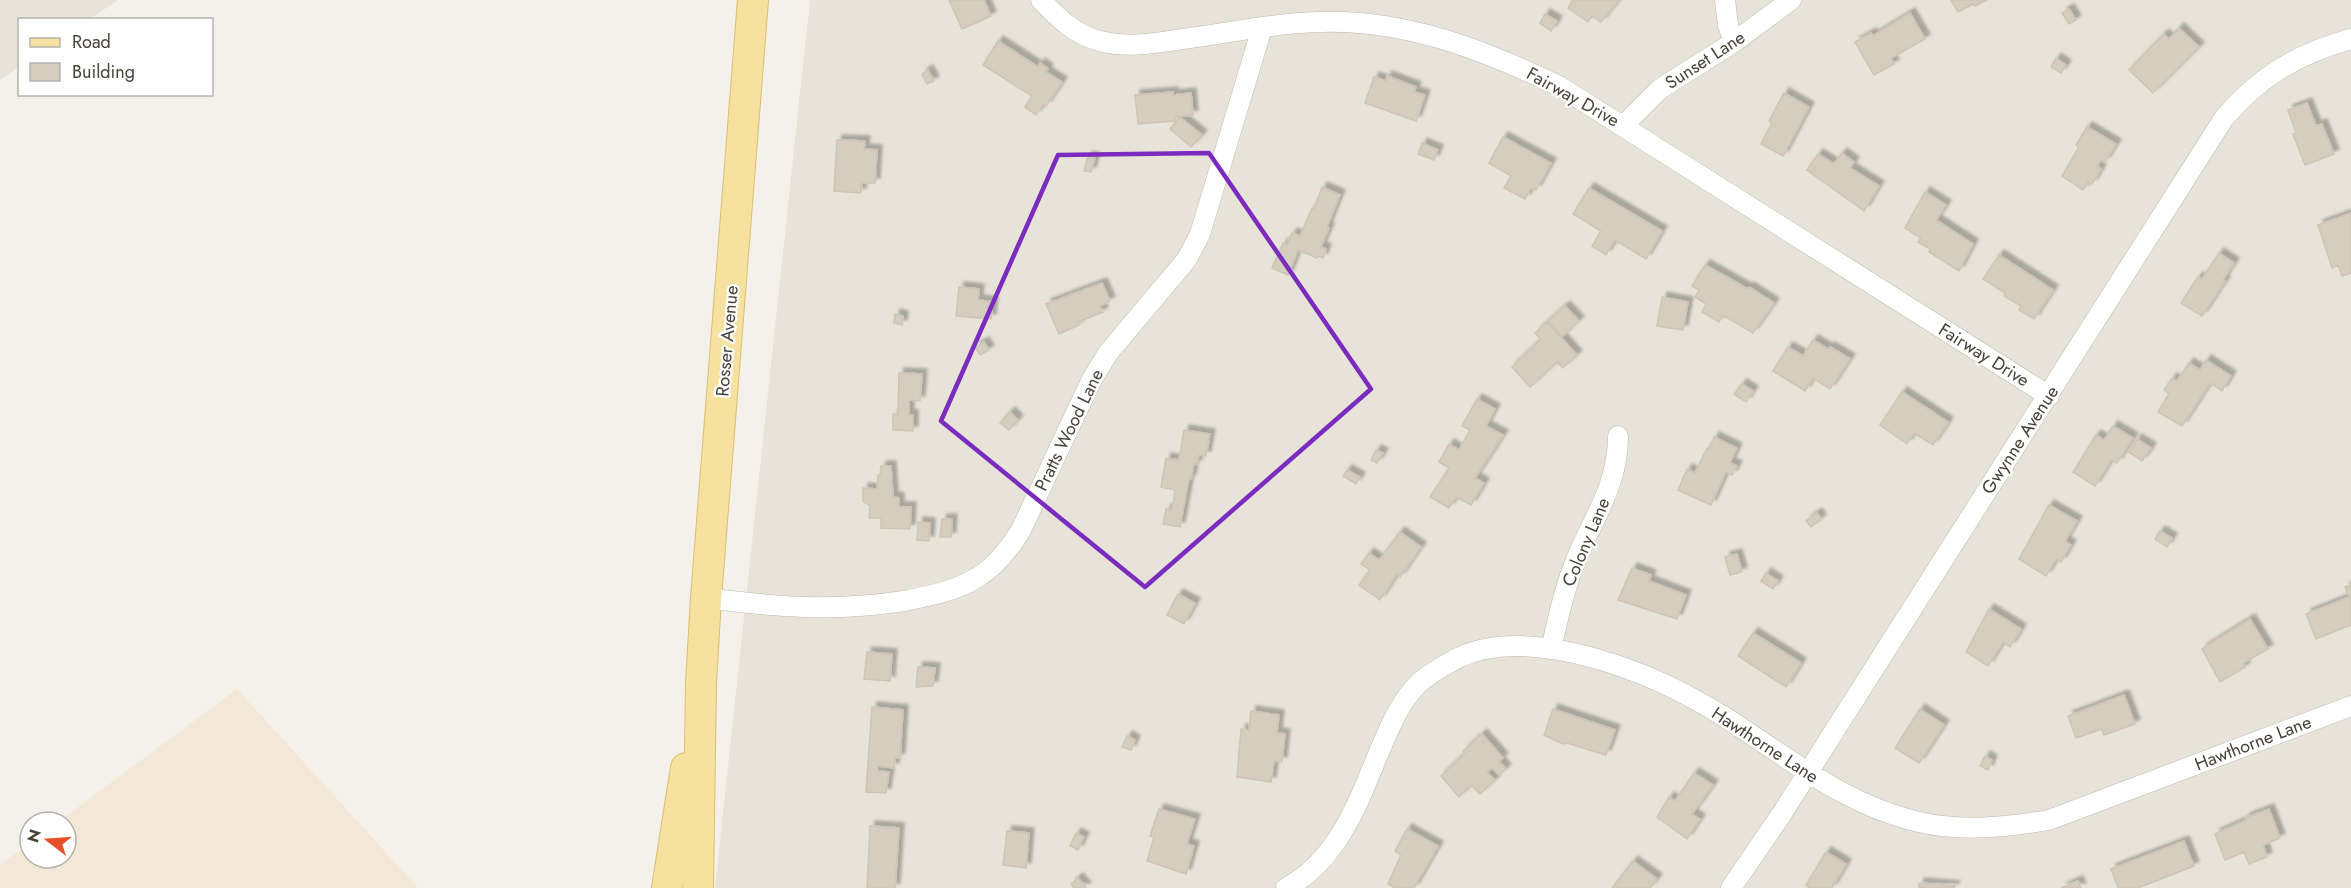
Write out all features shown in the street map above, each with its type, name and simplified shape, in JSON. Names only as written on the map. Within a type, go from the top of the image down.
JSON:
[{"type":"main road","name":"Rosser Avenue","points":[[698,888],[701,683],[706,598],[753,0]]},
{"type":"main road","name":"Rosser Avenue","points":[[667,888],[694,713],[701,683]]},
{"type":"street","name":"Fairway Drive","points":[[1041,0],[1076,32],[1115,44],[1138,45],[1308,22],[1342,22],[1421,32],[1467,45],[1559,86],[1624,125],[2049,396]]},
{"type":"street","points":[[1725,0],[1728,25],[1734,42]]},
{"type":"street","name":"Sunset Lane","points":[[1624,125],[1660,89],[1734,42],[1791,0]]},
{"type":"street","name":"Pratts Wood Lane","points":[[706,598],[777,607],[825,609],[873,606],[920,598],[958,588],[979,577],[994,565],[1011,547],[1021,530],[1091,381],[1108,353],[1187,259],[1200,234],[1262,28]]},
{"type":"street","name":"Gwynne Avenue","points":[[1731,888],[1808,774],[2224,118],[2264,78],[2289,64],[2351,39]]},
{"type":"street","name":"Colony Lane","points":[[1551,649],[1566,587],[1613,480],[1618,458],[1618,436]]},
{"type":"street","name":"Hawthorne Lane","points":[[1286,888],[1308,874],[1335,845],[1362,794],[1389,729],[1407,698],[1419,683],[1450,662],[1497,646],[1551,649],[1590,656],[1628,667],[1660,681],[1722,715],[1808,774],[1876,808],[1918,822],[1969,828],[2013,826],[2049,820],[2351,706]]},
{"type":"highlighted area","points":[[1209,153],[1371,389],[1145,587],[941,421],[1058,155]]},
{"type":"shaded area","points":[[0,0],[118,0],[91,18],[18,18],[18,68],[0,80]]},
{"type":"shaded area","points":[[810,0],[2351,0],[2351,888],[715,888]]},
{"type":"shaded area","points":[[237,689],[418,888],[0,888],[0,865],[18,852],[18,870],[78,870],[78,810],[74,810]]},
{"type":"building","points":[[949,0],[984,0],[991,16],[962,29]]},
{"type":"building","points":[[1573,0],[1619,0],[1601,22],[1592,16],[1588,22],[1568,8]]},
{"type":"building","points":[[1951,0],[1987,0],[1958,12]]},
{"type":"building","points":[[2069,9],[2076,20],[2069,24],[2062,13]]},
{"type":"building","points":[[1910,13],[1925,39],[1891,58],[1894,64],[1874,75],[1855,42],[1871,33],[1873,36]]},
{"type":"building","points":[[1545,14],[1557,21],[1551,31],[1540,23]]},
{"type":"building","points":[[2179,28],[2199,47],[2153,93],[2129,70],[2164,34],[2169,39]]},
{"type":"building","points":[[998,41],[1038,67],[1040,63],[1048,69],[1046,72],[1062,82],[1046,106],[1043,104],[1036,115],[1025,107],[1032,96],[983,65]]},
{"type":"building","points":[[2056,58],[2066,65],[2061,73],[2051,67]]},
{"type":"building","points":[[928,70],[934,81],[927,84],[922,74]]},
{"type":"building","points":[[1387,76],[1416,87],[1414,92],[1425,95],[1416,121],[1365,103],[1374,77],[1386,81]]},
{"type":"building","points":[[1173,92],[1173,95],[1191,93],[1193,115],[1175,117],[1175,121],[1138,124],[1135,95]]},
{"type":"building","points":[[1784,93],[1809,107],[1783,156],[1761,144],[1772,123],[1769,121]]},
{"type":"building","points":[[2307,103],[2316,126],[2322,124],[2334,154],[2305,165],[2293,134],[2296,133],[2288,110]]},
{"type":"building","points":[[1180,117],[1202,135],[1191,147],[1170,129]]},
{"type":"building","points":[[2087,127],[2116,144],[2105,162],[2101,160],[2097,166],[2101,169],[2092,184],[2088,182],[2083,190],[2062,176],[2079,147],[2076,145]]},
{"type":"building","points":[[1503,137],[1551,163],[1536,190],[1531,188],[1525,199],[1504,188],[1511,176],[1489,163]]},
{"type":"building","points":[[837,140],[865,141],[864,149],[877,150],[875,183],[862,183],[861,193],[834,191]]},
{"type":"building","points":[[1422,143],[1438,150],[1434,160],[1418,154]]},
{"type":"building","points":[[1842,153],[1854,162],[1850,168],[1879,186],[1864,211],[1807,170],[1818,154],[1834,164]]},
{"type":"building","points":[[1088,156],[1095,158],[1091,172],[1084,171]]},
{"type":"building","points":[[1322,187],[1340,195],[1321,247],[1326,249],[1323,258],[1318,256],[1317,258],[1298,250],[1288,275],[1272,268],[1283,243],[1287,245],[1292,233],[1300,236]]},
{"type":"building","points":[[1589,188],[1662,231],[1646,259],[1615,240],[1606,255],[1592,246],[1601,231],[1573,214]]},
{"type":"building","points":[[1925,192],[1946,205],[1936,220],[1973,244],[1959,271],[1929,252],[1930,249],[1918,242],[1921,238],[1905,228]]},
{"type":"building","points":[[2351,213],[2351,273],[2342,276],[2338,265],[2332,268],[2318,225]]},
{"type":"building","points":[[2219,253],[2234,263],[2202,316],[2181,303],[2198,277],[2202,279]]},
{"type":"building","points":[[1999,255],[2053,290],[2034,319],[2019,310],[2021,306],[2004,296],[2005,293],[1983,279]]},
{"type":"building","points":[[1705,265],[1748,289],[1749,287],[1774,303],[1753,333],[1723,315],[1719,322],[1702,312],[1706,304],[1695,297],[1699,290],[1692,286]]},
{"type":"building","points":[[1102,283],[1110,301],[1100,306],[1103,312],[1078,322],[1079,325],[1059,334],[1046,304]]},
{"type":"building","points":[[959,287],[979,289],[978,300],[993,302],[991,319],[956,316]]},
{"type":"building","points":[[1662,297],[1688,302],[1683,330],[1657,326]]},
{"type":"building","points":[[1565,306],[1579,321],[1562,337],[1548,321]]},
{"type":"building","points":[[895,314],[903,316],[902,325],[894,323]]},
{"type":"building","points":[[1547,322],[1577,355],[1563,368],[1557,362],[1530,387],[1512,367],[1541,339],[1535,333]]},
{"type":"building","points":[[1813,340],[1850,359],[1830,389],[1813,378],[1805,391],[1773,371],[1788,347],[1803,356]]},
{"type":"building","points":[[984,342],[989,350],[980,355],[975,347]]},
{"type":"building","points":[[2206,360],[2231,376],[2222,391],[2210,383],[2182,426],[2158,412],[2169,394],[2164,390],[2172,378],[2177,381],[2189,363],[2200,370]]},
{"type":"building","points":[[899,373],[922,374],[920,401],[909,400],[909,415],[913,415],[913,431],[893,430],[893,414],[898,415]]},
{"type":"building","points":[[1742,384],[1753,391],[1746,402],[1734,394]]},
{"type":"building","points":[[1902,392],[1948,422],[1933,445],[1914,433],[1907,444],[1880,425]]},
{"type":"building","points":[[1477,399],[1495,409],[1486,426],[1503,435],[1475,478],[1484,483],[1471,505],[1456,497],[1449,508],[1430,497],[1449,468],[1439,462],[1449,444],[1459,450],[1470,430],[1462,426]]},
{"type":"building","points":[[1010,412],[1018,420],[1009,430],[1000,423]]},
{"type":"building","points":[[2113,426],[2133,438],[2117,463],[2111,460],[2095,486],[2073,472],[2096,435],[2104,440]]},
{"type":"building","points":[[1184,430],[1210,434],[1206,456],[1199,455],[1197,464],[1194,463],[1191,479],[1189,478],[1180,527],[1163,524],[1166,509],[1172,510],[1175,490],[1161,487],[1166,458],[1179,460]]},
{"type":"building","points":[[1714,437],[1737,448],[1730,463],[1737,466],[1732,475],[1726,472],[1711,505],[1678,490],[1687,469],[1695,473]]},
{"type":"building","points":[[2137,439],[2151,448],[2142,461],[2129,452]]},
{"type":"building","points":[[1376,450],[1383,453],[1377,463],[1371,460]]},
{"type":"building","points":[[881,466],[891,466],[893,497],[899,498],[899,507],[911,507],[910,529],[881,528],[881,518],[869,518],[870,506],[863,501],[863,488],[877,489]]},
{"type":"building","points":[[1347,470],[1360,477],[1356,484],[1343,476]]},
{"type":"building","points":[[2049,505],[2077,521],[2065,541],[2071,545],[2061,562],[2056,559],[2046,576],[2019,559]]},
{"type":"building","points":[[1817,513],[1821,519],[1811,527],[1806,521]]},
{"type":"building","points":[[942,519],[952,519],[951,537],[940,537]]},
{"type":"building","points":[[918,522],[930,523],[929,541],[917,540]]},
{"type":"building","points":[[2160,531],[2172,538],[2167,547],[2155,539]]},
{"type":"building","points":[[1400,532],[1421,547],[1400,577],[1397,574],[1380,600],[1359,585],[1370,570],[1361,564],[1369,553],[1379,560]]},
{"type":"building","points":[[1737,554],[1742,572],[1730,575],[1725,557]]},
{"type":"building","points":[[1632,568],[1651,575],[1649,581],[1686,595],[1677,619],[1618,600]]},
{"type":"building","points":[[1766,573],[1778,581],[1773,589],[1761,581]]},
{"type":"building","points":[[2351,585],[2351,625],[2316,639],[2306,614],[2349,597],[2345,587]]},
{"type":"building","points":[[1178,594],[1195,603],[1184,624],[1167,615]]},
{"type":"building","points":[[1989,609],[2021,629],[2010,647],[2003,642],[1988,666],[1966,652]]},
{"type":"building","points":[[2250,619],[2268,649],[2243,663],[2245,667],[2220,682],[2202,649]]},
{"type":"building","points":[[1753,633],[1801,663],[1786,687],[1738,656]]},
{"type":"building","points":[[867,652],[892,654],[890,681],[864,679]]},
{"type":"building","points":[[918,667],[935,668],[933,686],[916,687]]},
{"type":"building","points":[[2124,695],[2135,724],[2104,735],[2102,729],[2076,738],[2068,716]]},
{"type":"building","points":[[872,707],[903,710],[900,758],[895,758],[894,768],[878,766],[878,771],[889,772],[886,793],[866,792]]},
{"type":"building","points":[[1553,709],[1615,730],[1606,755],[1567,743],[1563,744],[1544,735]]},
{"type":"building","points":[[1920,709],[1944,725],[1919,763],[1895,748]]},
{"type":"building","points":[[1251,711],[1279,715],[1277,733],[1285,734],[1282,762],[1274,761],[1271,782],[1237,777],[1241,729],[1249,730]]},
{"type":"building","points":[[1482,734],[1503,758],[1499,761],[1506,769],[1499,775],[1492,768],[1487,772],[1495,780],[1480,794],[1471,785],[1459,797],[1441,776]]},
{"type":"building","points":[[1127,736],[1135,740],[1131,750],[1122,747]]},
{"type":"building","points":[[1985,756],[1992,760],[1988,770],[1980,766]]},
{"type":"building","points":[[1694,773],[1713,785],[1692,814],[1700,819],[1687,839],[1657,817],[1669,797],[1675,801]]},
{"type":"building","points":[[1159,809],[1195,819],[1187,844],[1194,846],[1186,874],[1147,861],[1154,837],[1150,836]]},
{"type":"building","points":[[2269,809],[2280,838],[2263,845],[2267,857],[2249,864],[2244,852],[2225,860],[2215,834],[2246,820],[2245,818]]},
{"type":"building","points":[[870,826],[899,828],[895,888],[867,888]]},
{"type":"building","points":[[1407,829],[1438,846],[1414,888],[1395,888],[1388,884],[1401,855],[1395,851]]},
{"type":"building","points":[[1007,831],[1029,833],[1026,868],[1003,865]]},
{"type":"building","points":[[1076,833],[1084,837],[1078,850],[1070,846]]},
{"type":"building","points":[[2184,841],[2194,866],[2138,888],[2118,888],[2111,869]]},
{"type":"building","points":[[1826,852],[1846,864],[1832,888],[1809,888],[1806,885]]},
{"type":"building","points":[[1633,861],[1657,879],[1650,888],[1612,888]]},
{"type":"building","points":[[1078,878],[1085,888],[1074,888],[1071,884]]},
{"type":"building","points":[[2078,881],[2081,888],[2061,888]]},
{"type":"building","points":[[1919,883],[1955,886],[1954,888],[1919,888]]}]
